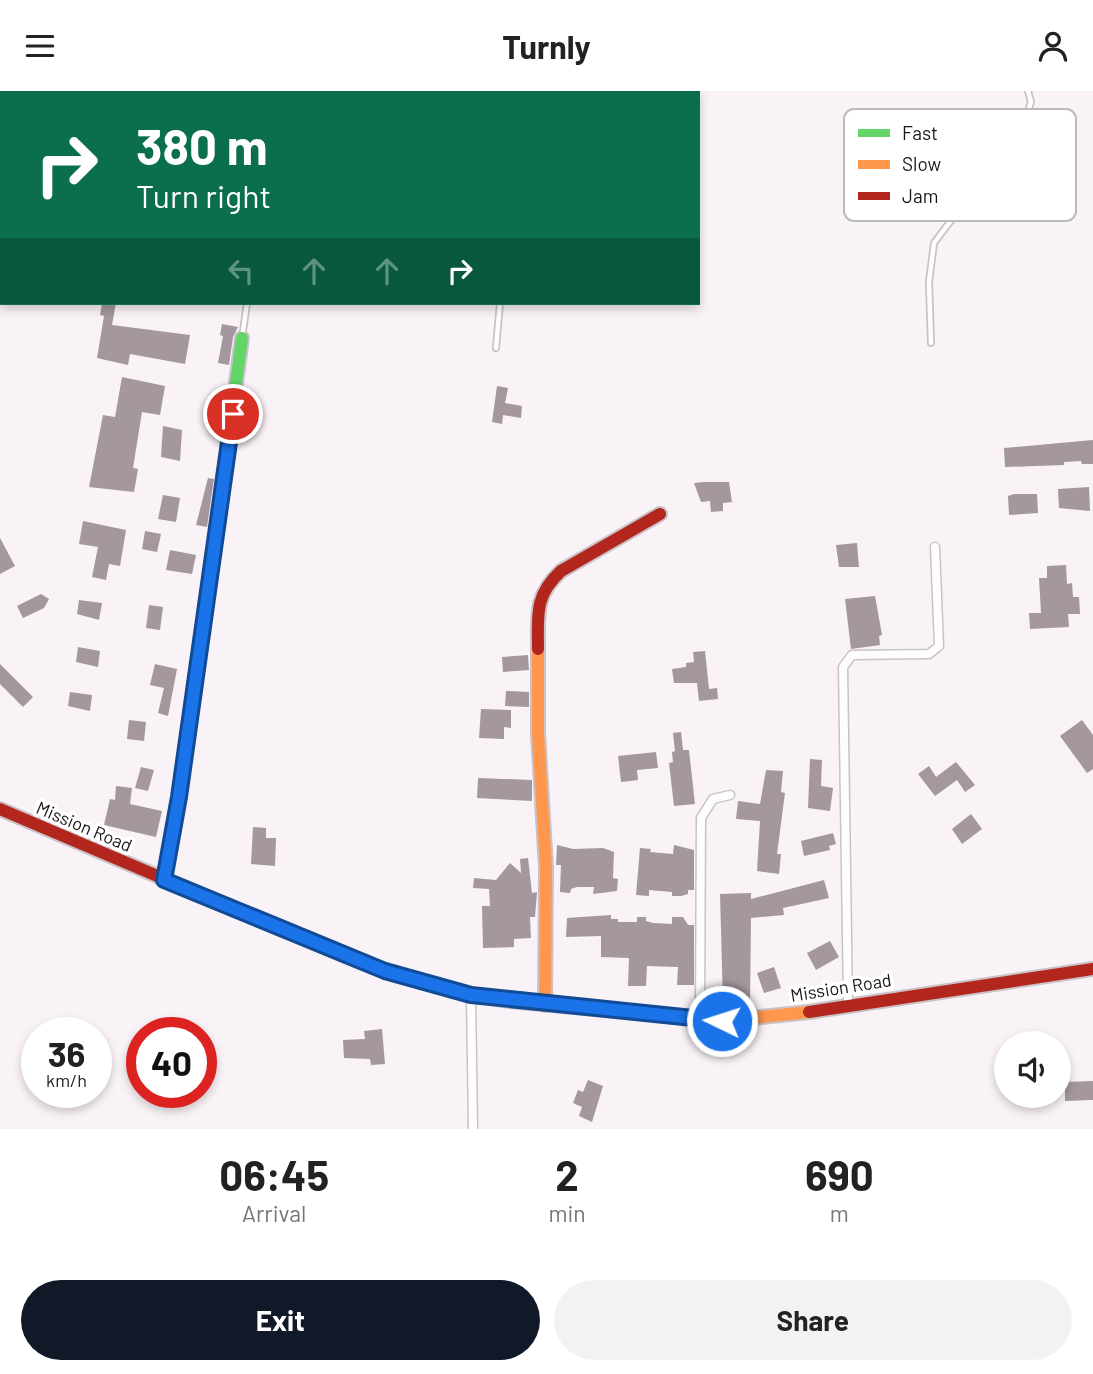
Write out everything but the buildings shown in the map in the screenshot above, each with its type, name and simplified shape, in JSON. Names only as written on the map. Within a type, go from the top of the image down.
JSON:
[{"type":"street","points":[[164,880],[179,797],[242,338]]},
{"type":"street","points":[[545,1005],[546,868],[537,661],[540,597],[549,582],[561,571],[660,514]]},
{"type":"street","points":[[848,1005],[843,667],[852,655],[921,655],[934,652],[939,646],[935,547]]},
{"type":"street","points":[[700,1020],[701,818],[713,799],[730,795]]},
{"type":"street","name":"Mission Road","points":[[0,810],[385,971],[471,995],[700,1020],[743,1019],[1093,969]]},
{"type":"street","points":[[471,995],[473,1129]]},
{"type":"lane","points":[[1028,91],[1030,109]]},
{"type":"lane","points":[[931,342],[929,282],[934,243],[951,221]]},
{"type":"lane","points":[[242,338],[247,305]]},
{"type":"lane","points":[[496,348],[500,305]]},
{"type":"traffic: fast","points":[[226,458],[242,338]]},
{"type":"traffic: slow","points":[[164,880],[179,797],[226,458]]},
{"type":"traffic: slow","points":[[538,649],[538,733],[546,868],[545,1005]]},
{"type":"traffic: slow","points":[[343,955],[385,971],[471,995],[510,1001],[722,1021],[809,1012]]},
{"type":"traffic: jam","points":[[538,649],[539,607],[552,580],[561,571],[660,514]]},
{"type":"traffic: jam","points":[[0,809],[343,955]]},
{"type":"traffic: jam","points":[[809,1012],[1093,969]]},
{"type":"route","points":[[233,414],[172,845],[164,880],[267,925],[385,971],[471,995],[545,1005],[722,1021]]}]
